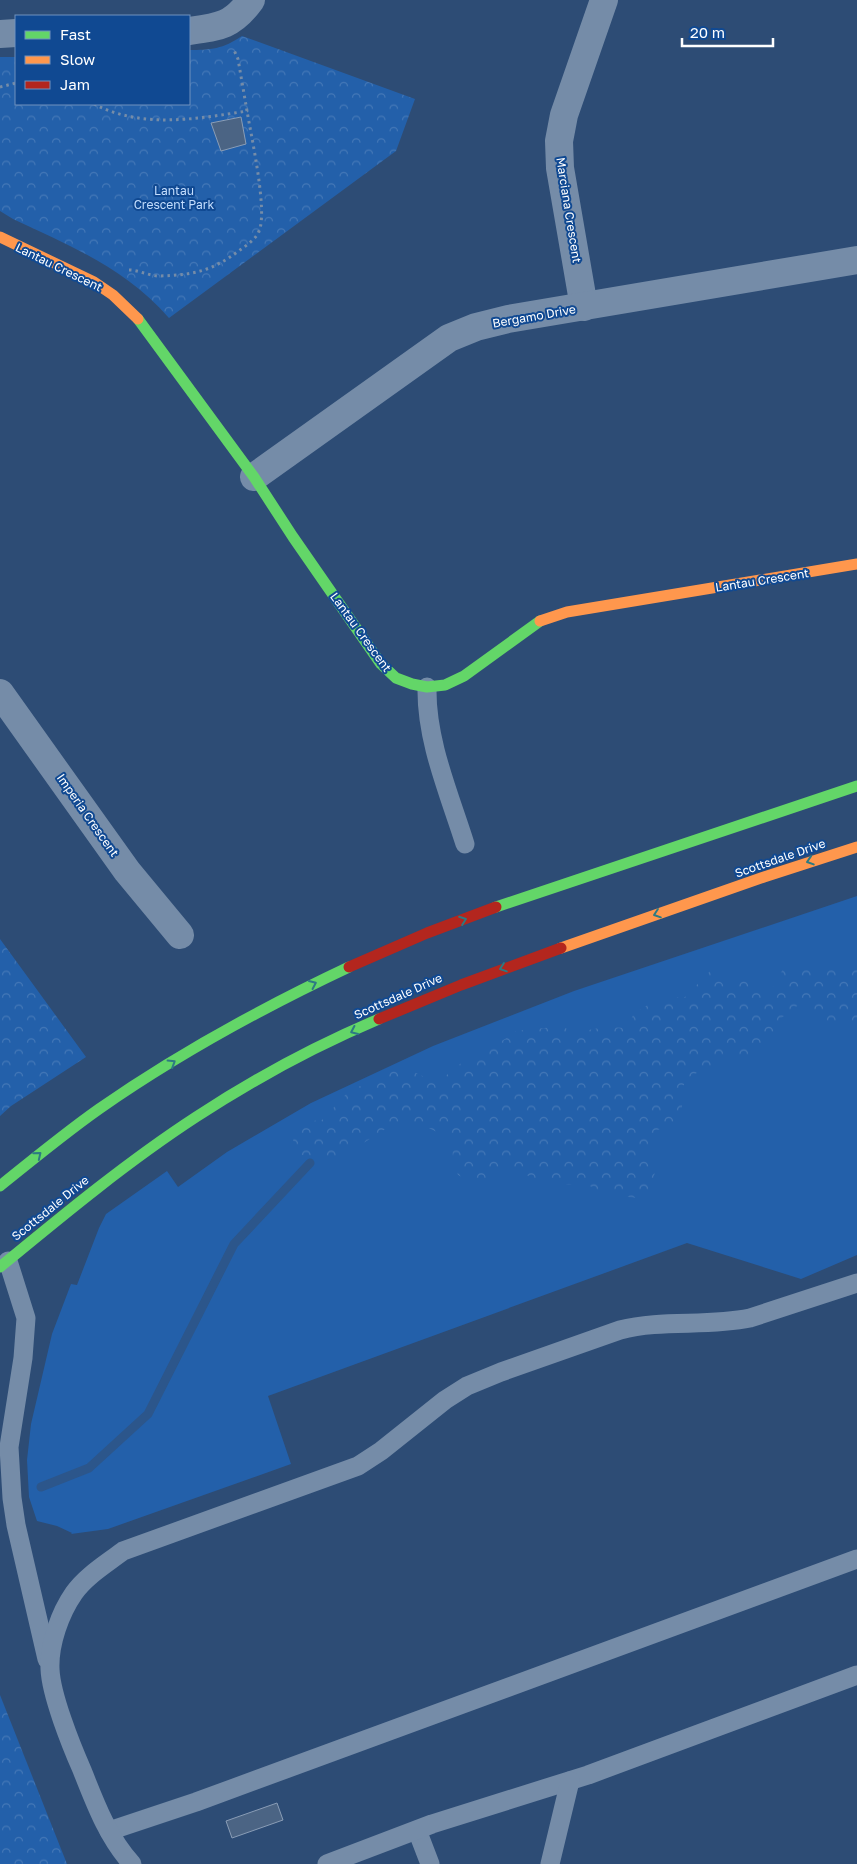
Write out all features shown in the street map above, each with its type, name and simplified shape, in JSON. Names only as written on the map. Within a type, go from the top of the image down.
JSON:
[{"type":"main road","name":"Lantau Crescent","points":[[0,237],[84,277],[107,290],[130,308],[254,477],[381,664],[396,678],[427,687],[445,685],[464,676],[532,626],[547,618],[567,612],[857,564]]},
{"type":"main road","points":[[0,1186],[60,1138],[131,1088],[280,999],[357,963],[429,932],[511,902],[857,786]]},
{"type":"main road","name":"Scottsdale Drive","points":[[4,1264],[96,1188],[158,1142],[234,1093],[293,1060],[418,1001],[492,972],[772,874],[857,847]]},
{"type":"street","points":[[190,31],[217,27],[235,18],[251,0]]},
{"type":"street","name":"Marciana Crescent","points":[[584,307],[560,168],[559,141],[564,115],[604,0]]},
{"type":"street","points":[[0,34],[15,33]]},
{"type":"street","name":"Bergamo Drive","points":[[254,477],[449,338],[476,327],[508,319],[857,260]]},
{"type":"street","name":"Imperia Crescent","points":[[0,693],[127,871],[180,935]]},
{"type":"lane","points":[[427,687],[426,706],[432,740],[465,844]]},
{"type":"lane","points":[[4,1264],[26,1318],[23,1358],[9,1447],[12,1498],[16,1525],[55,1694],[78,1760],[99,1812],[109,1831],[132,1864]]},
{"type":"lane","points":[[50,1669],[56,1633],[74,1593],[95,1572],[123,1552],[358,1466],[381,1451],[445,1400],[467,1386],[501,1372],[639,1325],[732,1322],[750,1318],[857,1283]]},
{"type":"lane","points":[[109,1831],[206,1798],[857,1559]]},
{"type":"lane","points":[[327,1864],[417,1830],[570,1781],[857,1675]]},
{"type":"lane","points":[[550,1864],[570,1781]]},
{"type":"lane","points":[[417,1830],[430,1864]]},
{"type":"path","points":[[107,290],[125,270],[137,270],[155,276],[199,272],[224,262],[250,243],[259,232],[263,211],[238,59],[230,44],[217,27]]},
{"type":"path","points":[[0,87],[15,83]]},
{"type":"path","points":[[96,105],[107,111],[144,120],[164,121],[211,117],[247,111]]},
{"type":"green space","name":"Lantau Crescent Park","points":[[242,36],[415,99],[396,151],[169,318],[152,300],[115,272],[76,249],[0,211],[0,57],[15,57],[15,105],[190,105],[190,50],[217,48],[229,44]]},
{"type":"green space","points":[[857,896],[857,1255],[801,1279],[687,1243],[268,1396],[291,1464],[108,1529],[71,1534],[57,1526],[37,1521],[29,1497],[27,1460],[31,1424],[52,1334],[71,1284],[77,1285],[106,1214],[167,1171],[178,1187],[227,1152],[311,1103],[433,1046],[574,991]]},
{"type":"green space","points":[[0,939],[86,1057],[11,1106],[0,1116]]},
{"type":"green space","points":[[798,965],[817,972],[857,965],[857,1020],[832,1022],[820,1018],[801,1003],[780,1019],[771,1044],[754,1060],[744,1062],[733,1058],[702,1070],[688,1078],[682,1088],[682,1108],[676,1125],[657,1130],[649,1151],[655,1171],[652,1188],[637,1198],[602,1194],[587,1184],[550,1185],[502,1165],[492,1176],[473,1183],[458,1175],[453,1160],[452,1139],[424,1126],[387,1128],[355,1147],[340,1160],[327,1166],[315,1156],[301,1155],[292,1147],[295,1133],[300,1126],[304,1123],[322,1120],[348,1092],[391,1071],[410,1070],[437,1083],[466,1059],[505,1039],[516,1031],[563,1026],[572,1033],[605,1027],[627,1028],[634,1013],[658,999],[685,997],[712,969],[731,983],[752,978],[761,991],[771,990],[783,969]]},
{"type":"green space","points":[[0,1695],[67,1864],[0,1864]]},
{"type":"building","points":[[241,117],[246,144],[221,151],[211,123]]},
{"type":"building","points":[[277,1803],[283,1820],[232,1838],[226,1821]]},
{"type":"waterway","points":[[41,1487],[89,1468],[148,1414],[234,1244],[310,1163]]},
{"type":"traffic: fast","points":[[138,319],[254,477],[381,664],[396,678],[427,687],[445,685],[464,676],[540,621]]},
{"type":"traffic: fast","points":[[496,907],[857,786]]},
{"type":"traffic: fast","points":[[0,1186],[86,1118],[159,1069],[252,1015],[349,967]]},
{"type":"traffic: fast","points":[[0,1267],[120,1171],[170,1134],[240,1089],[285,1064],[379,1019]]},
{"type":"traffic: slow","points":[[0,237],[94,282],[113,295],[138,319]]},
{"type":"traffic: slow","points":[[540,621],[567,612],[857,564]]},
{"type":"traffic: slow","points":[[561,948],[764,877],[857,847]]},
{"type":"traffic: jam","points":[[349,967],[427,933],[496,907]]},
{"type":"traffic: jam","points":[[379,1019],[461,985],[561,948]]}]
